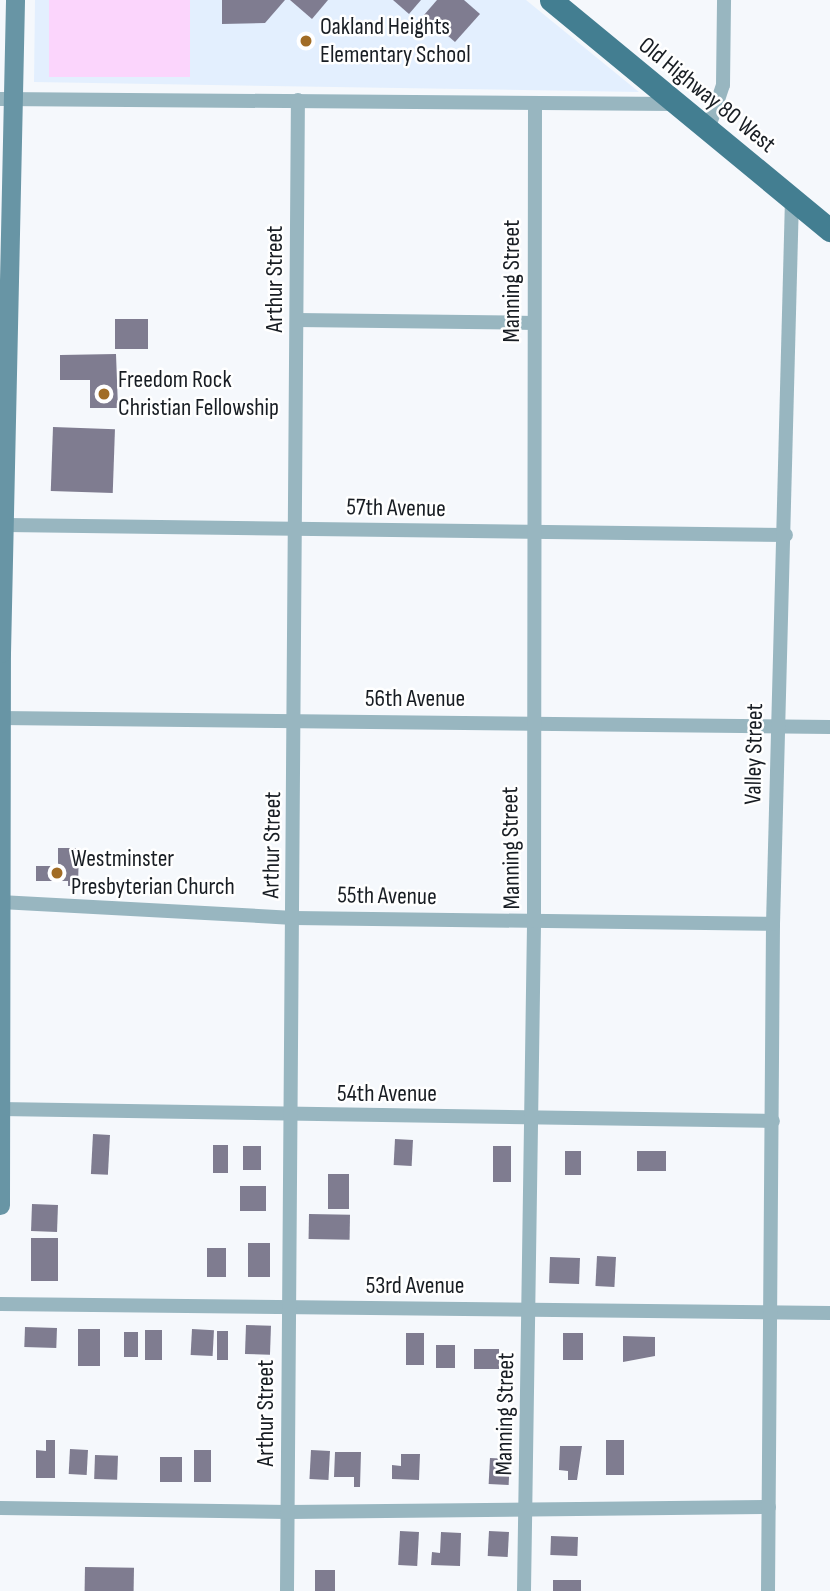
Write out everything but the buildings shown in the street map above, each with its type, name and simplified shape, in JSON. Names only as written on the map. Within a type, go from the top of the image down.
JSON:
[{"type":"main road","name":"Old Highway 80 West","points":[[551,0],[830,230]]},
{"type":"street","points":[[0,1205],[1,653],[6,525],[3,412],[8,99],[15,0]]},
{"type":"street","points":[[708,130],[723,85],[724,0]]},
{"type":"street","points":[[8,99],[675,104]]},
{"type":"street","name":"Arthur Street","points":[[287,1591],[296,721],[298,100]]},
{"type":"street","name":"Manning Street","points":[[524,1591],[534,921],[532,532],[535,105]]},
{"type":"street","name":"Valley Street","points":[[768,1591],[777,726],[786,536],[792,198]]},
{"type":"street","points":[[297,320],[534,323]]},
{"type":"street","name":"57th Avenue","points":[[6,525],[786,536]]},
{"type":"street","name":"56th Avenue","points":[[2,718],[830,726]]},
{"type":"street","name":"55th Avenue","points":[[2,902],[294,918],[774,924]]},
{"type":"street","name":"54th Avenue","points":[[1,1109],[292,1116],[773,1121]]},
{"type":"street","name":"53rd Avenue","points":[[0,1304],[830,1313]]},
{"type":"street","points":[[0,1508],[288,1512],[769,1507]]},
{"type":"shaded area","name":"Oakland Heights Elementary School","points":[[35,0],[526,0],[639,92],[34,82]]},
{"type":"shaded area","points":[[49,0],[190,0],[190,77],[49,77]]},
{"type":"place","name":"Oakland Heights Elementary School","points":[[306,41]]},
{"type":"place","name":"Freedom Rock Christian Fellowship","points":[[104,394]]},
{"type":"place","name":"Westminster Presbyterian Church","points":[[57,873]]}]
